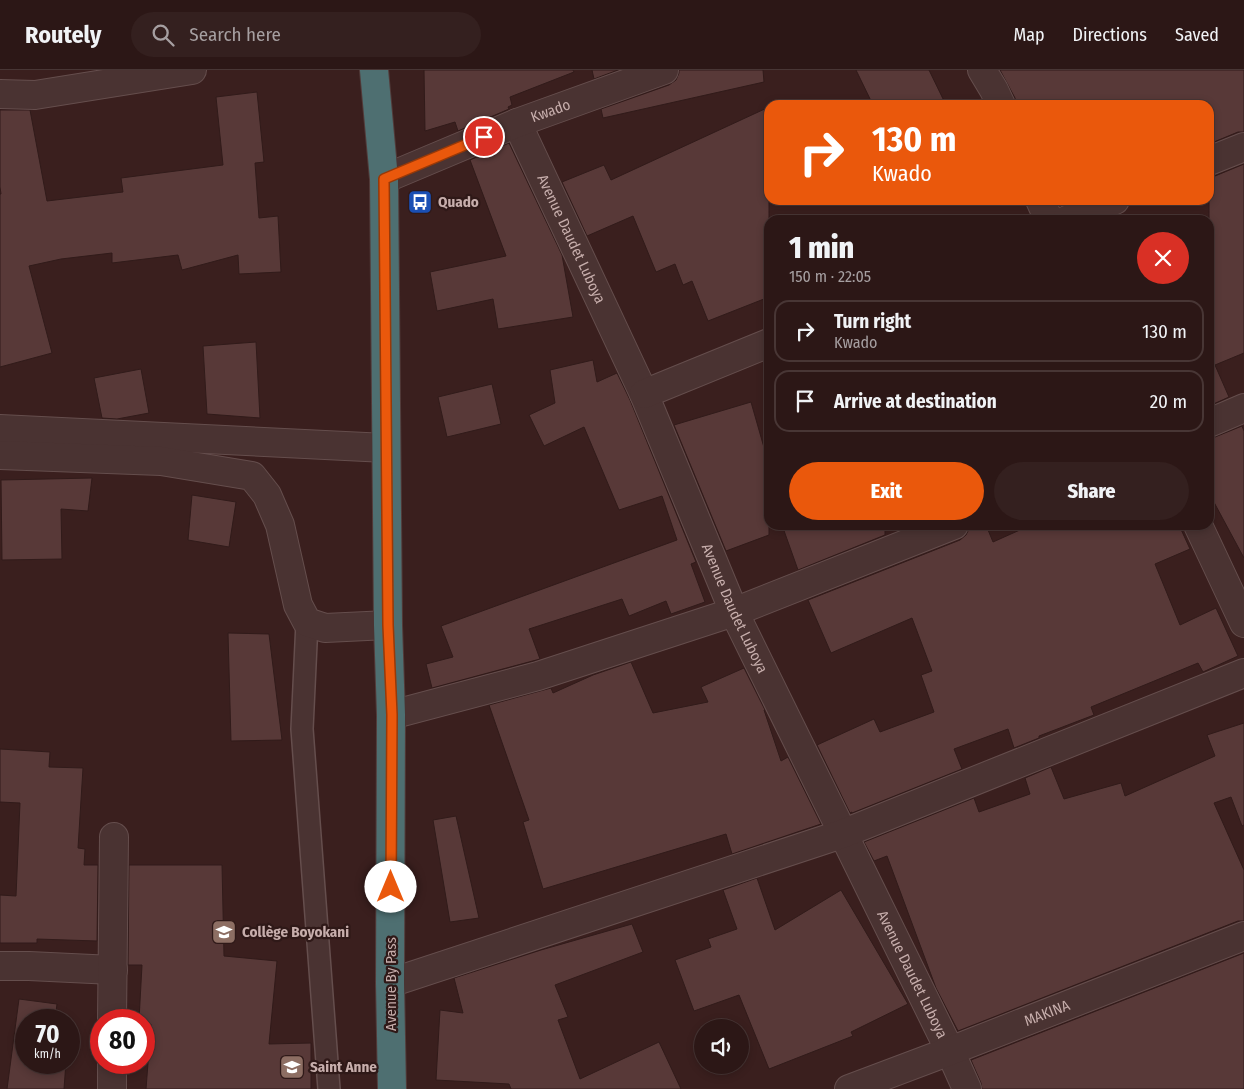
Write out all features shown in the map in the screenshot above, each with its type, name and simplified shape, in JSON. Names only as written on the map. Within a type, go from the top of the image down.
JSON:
[{"type":"highway","name":"Avenue By Pass","points":[[374,70],[384,179],[388,625],[392,715],[390,983],[392,1089]]},
{"type":"street","points":[[0,94],[35,95],[192,70]]},
{"type":"street","name":"Kwado","points":[[384,179],[518,123],[664,70]]},
{"type":"street","points":[[982,70],[999,100]]},
{"type":"street","name":"Avenue Daudet Luboya","points":[[518,123],[644,394],[734,612],[967,1089]]},
{"type":"street","points":[[1214,159],[1244,147]]},
{"type":"street","points":[[1079,215],[1103,205]]},
{"type":"street","points":[[644,394],[764,345]]},
{"type":"street","points":[[1214,421],[1244,408]]},
{"type":"street","points":[[0,429],[386,448]]},
{"type":"street","points":[[0,455],[161,461],[252,476],[267,495],[280,525],[298,604],[307,622],[324,628],[388,625]]},
{"type":"street","points":[[392,715],[538,676],[734,612],[941,530]]},
{"type":"street","points":[[1200,530],[1244,623]]},
{"type":"street","points":[[390,983],[842,834],[1244,673]]},
{"type":"street","points":[[112,1009],[114,838]]},
{"type":"street","name":"MAKINA","points":[[849,1089],[1244,936]]},
{"type":"street","points":[[0,966],[113,970]]},
{"type":"street","points":[[112,1074],[112,1089]]},
{"type":"lane","points":[[307,622],[302,729],[329,1089]]},
{"type":"building","points":[[424,70],[573,70],[574,72],[510,97],[512,105],[508,107],[509,109],[458,131],[455,122],[425,131]]},
{"type":"building","points":[[592,70],[618,70],[594,79]]},
{"type":"building","points":[[679,70],[763,70],[764,82],[603,118],[601,109],[669,85],[676,80]]},
{"type":"building","points":[[856,70],[929,70],[944,100],[871,100]]},
{"type":"building","points":[[1000,70],[1244,70],[1244,132],[1238,132],[1214,142],[1214,100],[1015,100]]},
{"type":"building","points":[[257,92],[264,162],[255,163],[259,218],[278,216],[281,272],[239,274],[238,255],[182,270],[178,255],[112,263],[112,253],[61,259],[29,266],[52,353],[0,367],[0,110],[30,110],[47,201],[123,192],[121,178],[223,165],[216,97]]},
{"type":"building","points":[[764,109],[764,205],[769,205],[769,215],[764,215],[764,299],[708,321],[692,281],[683,285],[675,264],[656,272],[633,216],[587,236],[562,182],[604,165],[611,180]]},
{"type":"building","points":[[509,143],[562,255],[573,317],[498,329],[493,299],[437,311],[430,272],[506,256],[470,160]]},
{"type":"building","points":[[1244,164],[1244,353],[1215,365],[1229,397],[1214,404],[1214,215],[1209,215],[1209,205],[1214,205],[1215,176]]},
{"type":"building","points":[[256,342],[260,418],[207,414],[203,346]]},
{"type":"building","points":[[593,360],[597,382],[617,373],[630,400],[696,562],[691,564],[705,602],[671,614],[666,601],[629,616],[622,599],[529,629],[540,659],[432,688],[426,664],[453,657],[441,626],[677,540],[662,496],[619,510],[584,427],[544,446],[529,415],[555,403],[550,370]]},
{"type":"building","points":[[141,369],[149,413],[117,419],[102,418],[94,378]]},
{"type":"building","points":[[492,384],[501,424],[447,437],[438,397]]},
{"type":"building","points":[[751,402],[764,448],[764,530],[769,530],[769,535],[726,551],[674,425]]},
{"type":"building","points":[[1242,426],[1244,431],[1244,558],[1214,502],[1215,437]]},
{"type":"building","points":[[92,478],[88,511],[61,509],[62,559],[2,560],[1,480]]},
{"type":"building","points":[[192,495],[236,502],[229,547],[188,540]]},
{"type":"building","points":[[784,530],[885,530],[885,535],[798,570]]},
{"type":"building","points":[[968,530],[988,530],[993,542],[1020,530],[1181,530],[1190,549],[1155,564],[1180,625],[1216,608],[1238,656],[1203,672],[1198,663],[1091,707],[1094,715],[1039,736],[1039,738],[1014,748],[1008,729],[954,749],[962,769],[850,813],[817,745],[874,719],[880,732],[934,712],[921,675],[932,671],[912,618],[831,653],[808,600],[960,540]]},
{"type":"building","points":[[228,633],[269,634],[282,740],[231,741]]},
{"type":"building","points":[[631,662],[653,713],[708,702],[701,687],[744,668],[765,710],[781,761],[788,757],[821,824],[732,854],[726,834],[543,889],[523,822],[529,820],[489,705],[551,688],[553,693],[593,675]]},
{"type":"building","points":[[1244,723],[1244,825],[1242,826],[1231,797],[1214,803],[1244,870],[1244,921],[1238,921],[958,1031],[936,988],[887,856],[874,861],[864,842],[974,798],[979,812],[1030,794],[1025,778],[1051,767],[1064,799],[1121,783],[1125,796],[1215,756],[1207,735]]},
{"type":"building","points":[[0,749],[50,752],[49,767],[83,768],[78,848],[85,849],[84,865],[98,865],[97,941],[37,939],[37,943],[0,943],[0,895],[16,896],[20,803],[0,802]]},
{"type":"building","points":[[456,816],[479,918],[450,922],[433,820]]},
{"type":"building","points":[[129,865],[222,865],[224,956],[277,961],[269,1044],[311,1043],[311,1089],[146,1089],[147,1074],[155,1074],[155,1009],[140,1009],[142,965],[128,965]]},
{"type":"building","points":[[757,878],[775,930],[841,890],[908,1004],[851,1032],[853,1036],[769,1069],[739,995],[694,1011],[675,960],[711,947],[708,939],[737,929],[723,890]]},
{"type":"building","points":[[632,924],[643,952],[555,985],[568,1017],[558,1020],[580,1079],[659,1042],[681,1089],[511,1089],[509,1084],[436,1080],[440,1010],[463,1013],[454,978],[541,950]]},
{"type":"building","points":[[1244,953],[1244,1089],[982,1089],[971,1060]]},
{"type":"building","points":[[19,999],[57,1004],[56,1009],[18,1009]]},
{"type":"building","points":[[15,1029],[15,1074],[65,1074],[64,1089],[7,1089]]},
{"type":"place","name":"Quado","points":[[420,202]]},
{"type":"place","name":"Collège Boyokani","points":[[224,932]]},
{"type":"place","name":"Saint Anne","points":[[292,1067]]},
{"type":"route","points":[[391,887],[392,715],[388,625],[384,179],[484,137]]}]
